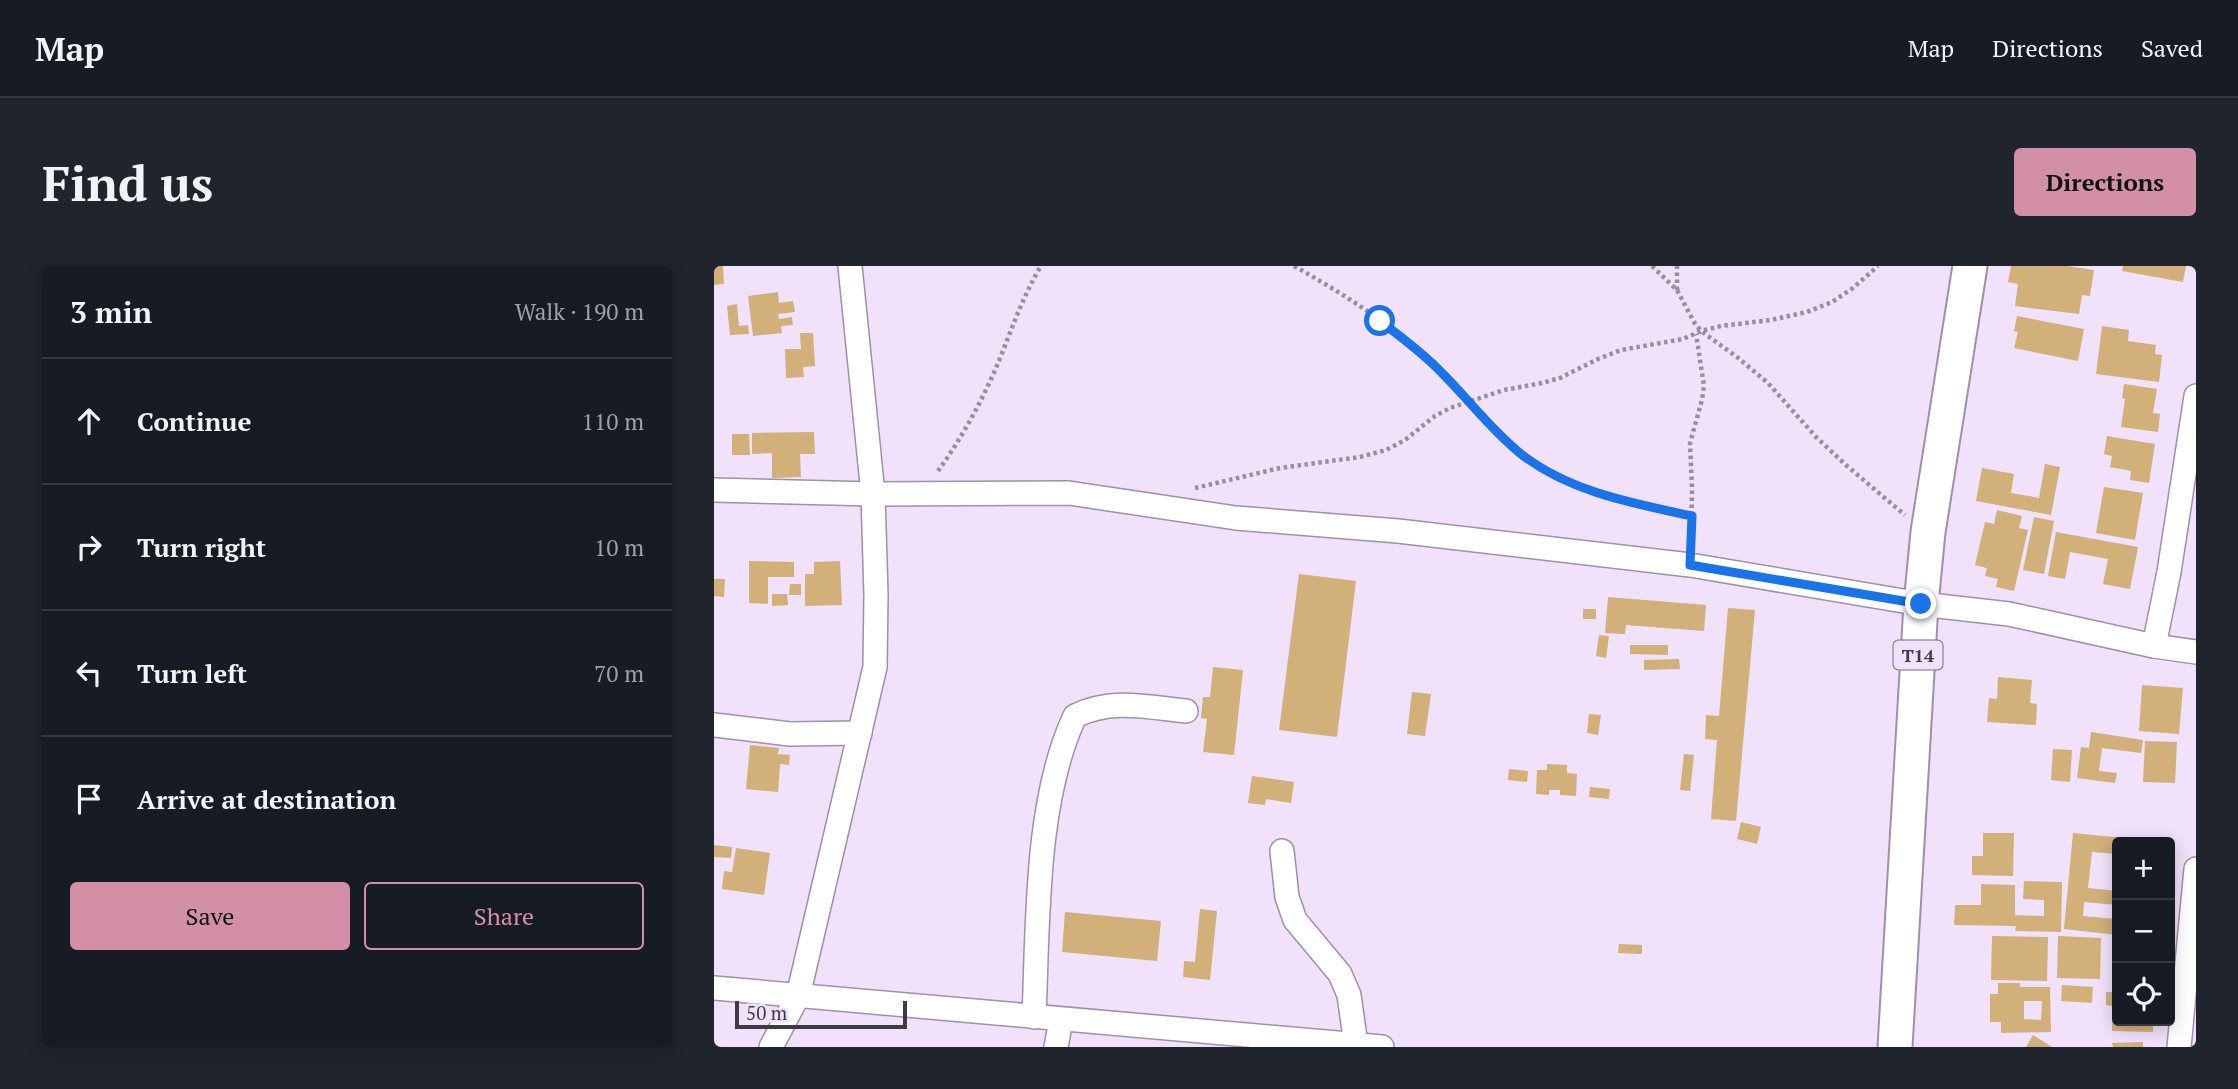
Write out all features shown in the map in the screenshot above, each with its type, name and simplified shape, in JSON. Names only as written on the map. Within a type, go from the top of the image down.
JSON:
[{"type":"highway","name":"T14","points":[[1895,1047],[1921,604],[1928,532],[1970,266]]},
{"type":"street","points":[[771,1047],[798,996],[875,667],[873,494],[850,266]]},
{"type":"street","points":[[2154,646],[2196,396]]},
{"type":"street","points":[[714,490],[873,494],[1069,493],[1236,518],[1398,531],[1690,565],[1921,604],[2009,614],[2154,646],[2196,652]]},
{"type":"street","points":[[1034,1017],[1042,865],[1051,788],[1063,741],[1074,716],[1093,707],[1112,704],[1186,711]]},
{"type":"street","points":[[714,725],[790,734],[860,733]]},
{"type":"street","points":[[1282,851],[1287,897],[1295,920],[1340,974],[1349,995],[1356,1045]]},
{"type":"street","points":[[2179,1047],[2196,869]]},
{"type":"street","points":[[714,988],[1382,1047]]},
{"type":"street","points":[[1056,1047],[1060,1020]]},
{"type":"path","points":[[920,494],[959,440],[998,364],[1023,299],[1041,266]]},
{"type":"path","points":[[1294,266],[1334,289],[1413,346],[1441,372],[1493,430],[1523,456],[1560,478],[1600,495],[1692,516]]},
{"type":"path","points":[[1652,266],[1677,290],[1698,332],[1704,386],[1689,443],[1692,516],[1690,565]]},
{"type":"path","points":[[1677,266],[1677,290]]},
{"type":"path","points":[[1156,506],[1181,492],[1202,486],[1280,468],[1360,457],[1387,450],[1405,440],[1435,416],[1504,390],[1560,378],[1621,350],[1667,343],[1698,332],[1807,312],[1832,302],[1878,266]]},
{"type":"path","points":[[1698,332],[1768,383],[1816,437],[1847,466],[1928,532]]},
{"type":"building","points":[[714,266],[723,266],[724,284],[714,285]]},
{"type":"building","points":[[2011,266],[2067,266],[2094,270],[2090,296],[2082,295],[2079,314],[2015,306],[2018,284],[2008,282]]},
{"type":"building","points":[[2123,266],[2186,266],[2183,282],[2122,271]]},
{"type":"building","points":[[778,292],[779,303],[793,301],[795,312],[778,314],[779,319],[792,317],[793,325],[781,326],[782,333],[753,336],[748,296]]},
{"type":"building","points":[[737,304],[739,326],[748,325],[749,334],[730,335],[727,306]]},
{"type":"building","points":[[2017,316],[2084,329],[2078,361],[2014,348],[2018,332],[2014,331]]},
{"type":"building","points":[[2102,326],[2129,330],[2128,341],[2156,345],[2155,354],[2162,355],[2159,382],[2096,374]]},
{"type":"building","points":[[800,333],[813,333],[815,366],[803,367],[804,377],[786,378],[785,349],[801,349]]},
{"type":"building","points":[[2124,384],[2157,389],[2153,413],[2160,414],[2158,432],[2121,427]]},
{"type":"building","points":[[814,432],[815,454],[800,454],[801,477],[772,478],[772,453],[752,454],[752,433]]},
{"type":"building","points":[[732,434],[749,434],[750,455],[732,455]]},
{"type":"building","points":[[2107,436],[2155,444],[2149,483],[2130,480],[2131,471],[2110,467],[2112,456],[2104,454]]},
{"type":"building","points":[[2045,464],[2060,467],[2051,515],[1976,501],[1982,468],[2014,474],[2011,493],[2039,498]]},
{"type":"building","points":[[2104,487],[2143,493],[2135,540],[2096,533]]},
{"type":"building","points":[[1997,510],[2022,516],[2019,528],[2028,530],[2014,591],[1996,587],[1998,579],[1985,576],[1987,568],[1975,565],[1985,522],[1994,524]]},
{"type":"building","points":[[2034,517],[2054,521],[2044,574],[2023,570]]},
{"type":"building","points":[[2056,532],[2138,547],[2130,589],[2103,584],[2108,559],[2070,552],[2065,579],[2048,576]]},
{"type":"building","points":[[749,561],[794,562],[794,577],[768,577],[768,604],[749,603]]},
{"type":"building","points":[[840,561],[842,605],[805,606],[805,574],[814,574],[814,562]]},
{"type":"building","points":[[1299,574],[1356,581],[1337,737],[1279,730]]},
{"type":"building","points":[[714,579],[725,579],[724,597],[714,596]]},
{"type":"building","points":[[790,584],[801,584],[801,595],[789,595]]},
{"type":"building","points":[[772,594],[787,594],[788,605],[772,606]]},
{"type":"building","points":[[1608,597],[1706,605],[1704,631],[1626,625],[1625,634],[1605,633]]},
{"type":"building","points":[[1728,608],[1755,610],[1736,821],[1711,819],[1717,740],[1705,739],[1706,715],[1719,716]]},
{"type":"building","points":[[1583,609],[1596,609],[1596,619],[1583,619]]},
{"type":"building","points":[[1599,635],[1609,636],[1606,658],[1596,656]]},
{"type":"building","points":[[1630,645],[1668,645],[1668,655],[1630,654]]},
{"type":"building","points":[[1679,659],[1680,669],[1644,670],[1644,660]]},
{"type":"building","points":[[1213,667],[1243,670],[1234,755],[1203,752],[1207,719],[1201,718],[1203,697],[1210,697]]},
{"type":"building","points":[[1998,677],[2032,680],[2030,703],[2037,704],[2036,725],[1987,722],[1989,698],[1997,699]]},
{"type":"building","points":[[2142,685],[2183,688],[2179,734],[2139,731]]},
{"type":"building","points":[[1412,692],[1431,694],[1425,736],[1407,734]]},
{"type":"building","points":[[1589,714],[1601,715],[1598,735],[1587,733]]},
{"type":"building","points":[[2091,732],[2143,740],[2141,753],[2102,748],[2099,771],[2117,773],[2115,783],[2077,778],[2081,747],[2089,748]]},
{"type":"building","points":[[2145,741],[2177,742],[2175,783],[2143,782]]},
{"type":"building","points":[[750,745],[779,748],[778,754],[790,755],[789,765],[780,764],[778,792],[746,789]]},
{"type":"building","points":[[2053,749],[2072,750],[2070,782],[2051,780]]},
{"type":"building","points":[[1684,754],[1694,755],[1690,791],[1680,790]]},
{"type":"building","points":[[1547,764],[1567,765],[1567,773],[1577,774],[1576,796],[1560,795],[1560,790],[1549,790],[1549,795],[1536,794],[1537,770],[1547,770]]},
{"type":"building","points":[[1509,769],[1528,771],[1527,782],[1508,780]]},
{"type":"building","points":[[1252,776],[1294,782],[1291,803],[1266,799],[1265,805],[1248,803]]},
{"type":"building","points":[[1590,787],[1610,789],[1609,799],[1589,797]]},
{"type":"building","points":[[1741,822],[1761,827],[1757,844],[1737,839]]},
{"type":"building","points":[[1983,833],[2014,833],[2013,876],[1972,875],[1972,856],[1983,856]]},
{"type":"building","points":[[2073,833],[2113,837],[2112,854],[2092,852],[2088,888],[2112,890],[2112,905],[2084,902],[2083,916],[2112,919],[2112,934],[2064,929]]},
{"type":"building","points":[[714,845],[732,847],[731,858],[714,857]]},
{"type":"building","points":[[736,848],[770,853],[764,895],[722,889],[724,871],[732,872]]},
{"type":"building","points":[[2024,881],[2062,882],[2061,932],[2015,931],[2016,926],[1954,925],[1955,905],[1981,905],[1981,884],[2015,885],[2015,915],[2044,916],[2044,900],[2023,899]]},
{"type":"building","points":[[1200,909],[1217,911],[1210,980],[1183,977],[1184,961],[1195,962]]},
{"type":"building","points":[[1065,912],[1161,921],[1157,961],[1062,952]]},
{"type":"building","points":[[1992,936],[2048,937],[2047,981],[1991,980]]},
{"type":"building","points":[[2058,936],[2101,938],[2100,979],[2057,978]]},
{"type":"building","points":[[1619,944],[1642,945],[1642,954],[1618,953]]},
{"type":"building","points":[[1998,983],[2020,983],[2020,987],[2050,987],[2051,1032],[2001,1033],[2001,1022],[1990,1022],[1990,994],[1998,994]],"holes":[[[2024,1001],[2042,1001],[2041,1020],[2024,1019]]]},
{"type":"building","points":[[2062,985],[2093,987],[2092,1003],[2061,1001]]},
{"type":"building","points":[[2106,992],[2112,992],[2112,1006],[2106,1005]]},
{"type":"building","points":[[2112,1026],[2153,1026],[2153,1032],[2112,1031]]},
{"type":"building","points":[[2033,1035],[2052,1047],[2026,1047]]},
{"type":"building","points":[[2143,1042],[2143,1047],[2113,1047],[2112,1043]]},
{"type":"route","points":[[1380,321],[1441,372],[1493,430],[1523,456],[1560,478],[1600,495],[1692,516],[1690,565],[1921,604]]}]
